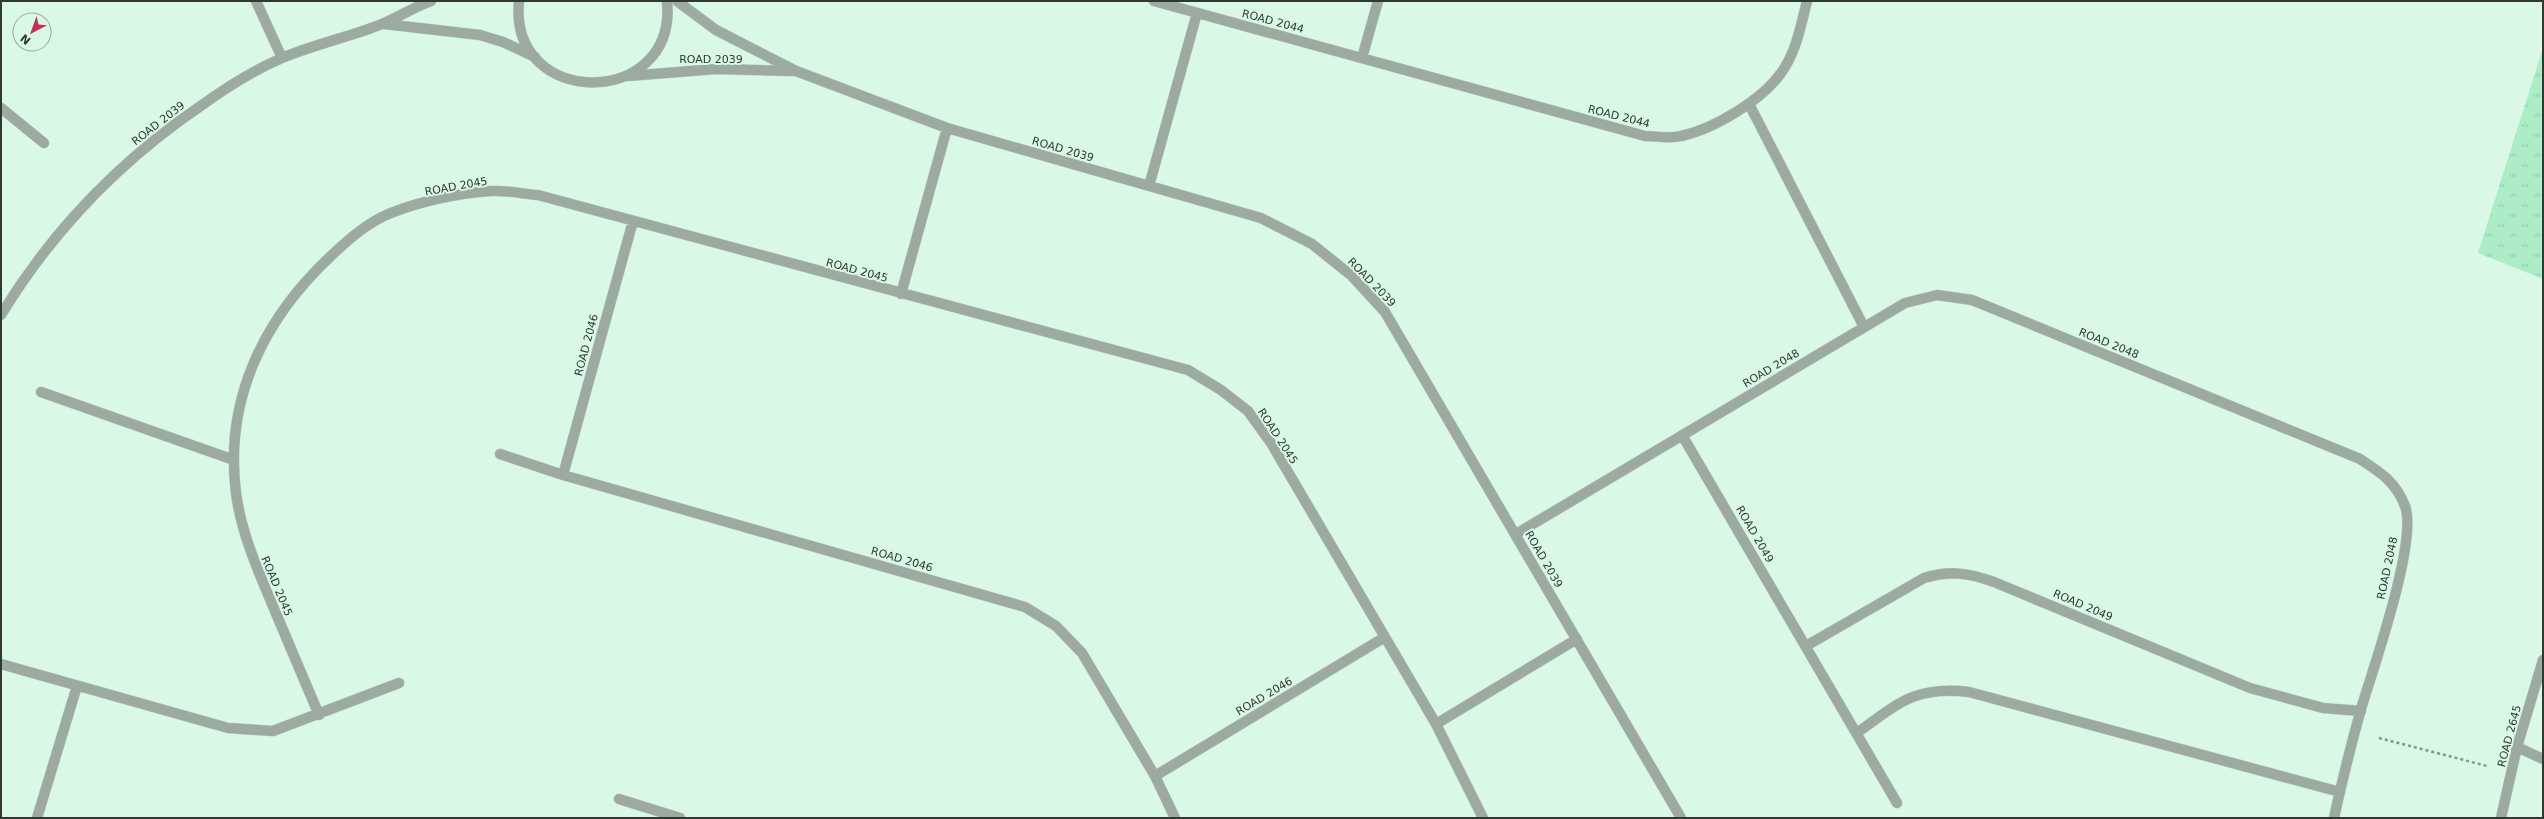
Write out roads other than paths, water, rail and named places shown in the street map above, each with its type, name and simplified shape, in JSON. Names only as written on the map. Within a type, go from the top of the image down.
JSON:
[{"type":"street","points":[[256,1],[282,58]]},
{"type":"street","name":"ROAD 2039","points":[[1,314],[19,284],[67,225],[117,171],[162,132],[231,84],[282,58],[384,24],[431,1]]},
{"type":"street","points":[[519,1],[518,12],[522,33],[536,58],[546,68],[564,78],[585,84],[606,83],[626,76],[644,64],[657,47],[665,28],[667,1]]},
{"type":"street","name":"ROAD 2039","points":[[677,1],[716,30],[796,71],[947,128],[1261,218],[1312,244],[1352,276],[1385,312],[1681,818]]},
{"type":"street","name":"ROAD 2044","points":[[1154,1],[1645,136],[1681,137],[1717,123],[1749,104],[1781,73],[1795,45],[1807,1]]},
{"type":"street","points":[[1362,58],[1378,1]]},
{"type":"street","points":[[1149,186],[1197,13]]},
{"type":"street","name":"ROAD 2039","points":[[384,24],[480,35],[503,42],[536,58]]},
{"type":"street","name":"ROAD 2039","points":[[626,76],[716,68],[796,71]]},
{"type":"street","points":[[1749,104],[1864,327]]},
{"type":"street","points":[[1,108],[44,143]]},
{"type":"street","points":[[901,294],[947,128]]},
{"type":"street","name":"ROAD 2045","points":[[319,715],[248,545],[236,493],[234,443],[241,396],[260,345],[284,308],[313,274],[355,234],[390,213],[440,200],[492,191],[538,195],[901,294],[1188,370],[1221,390],[1248,411],[1270,443],[1436,724],[1483,818]]},
{"type":"street","name":"ROAD 2046","points":[[563,475],[633,221]]},
{"type":"street","name":"ROAD 2048","points":[[1516,534],[1906,303],[1937,295],[1972,300],[2360,459],[2388,478],[2406,507],[2407,541],[2401,573],[2355,732],[2334,818]]},
{"type":"street","points":[[41,392],[234,460]]},
{"type":"street","name":"ROAD 2049","points":[[1682,435],[1897,803]]},
{"type":"street","name":"ROAD 2046","points":[[500,454],[563,475],[1026,607],[1056,626],[1082,654],[1155,776],[1175,818]]},
{"type":"street","name":"ROAD 2049","points":[[1806,646],[1924,578],[1941,573],[1959,572],[1994,582],[2250,688],[2323,708],[2361,711]]},
{"type":"street","name":"ROAD 2046","points":[[1155,776],[1385,637]]},
{"type":"street","points":[[1436,724],[1577,638]]},
{"type":"street","name":"ROAD 2645","points":[[2501,818],[2517,747],[2543,660]]},
{"type":"street","points":[[1,664],[228,728],[273,731],[319,715],[399,683]]},
{"type":"street","points":[[37,818],[78,686]]},
{"type":"street","points":[[1856,733],[1903,700],[1924,692],[1946,689],[1968,692],[2340,792]]},
{"type":"street","points":[[2517,747],[2543,759]]},
{"type":"street","points":[[619,799],[680,818]]}]
